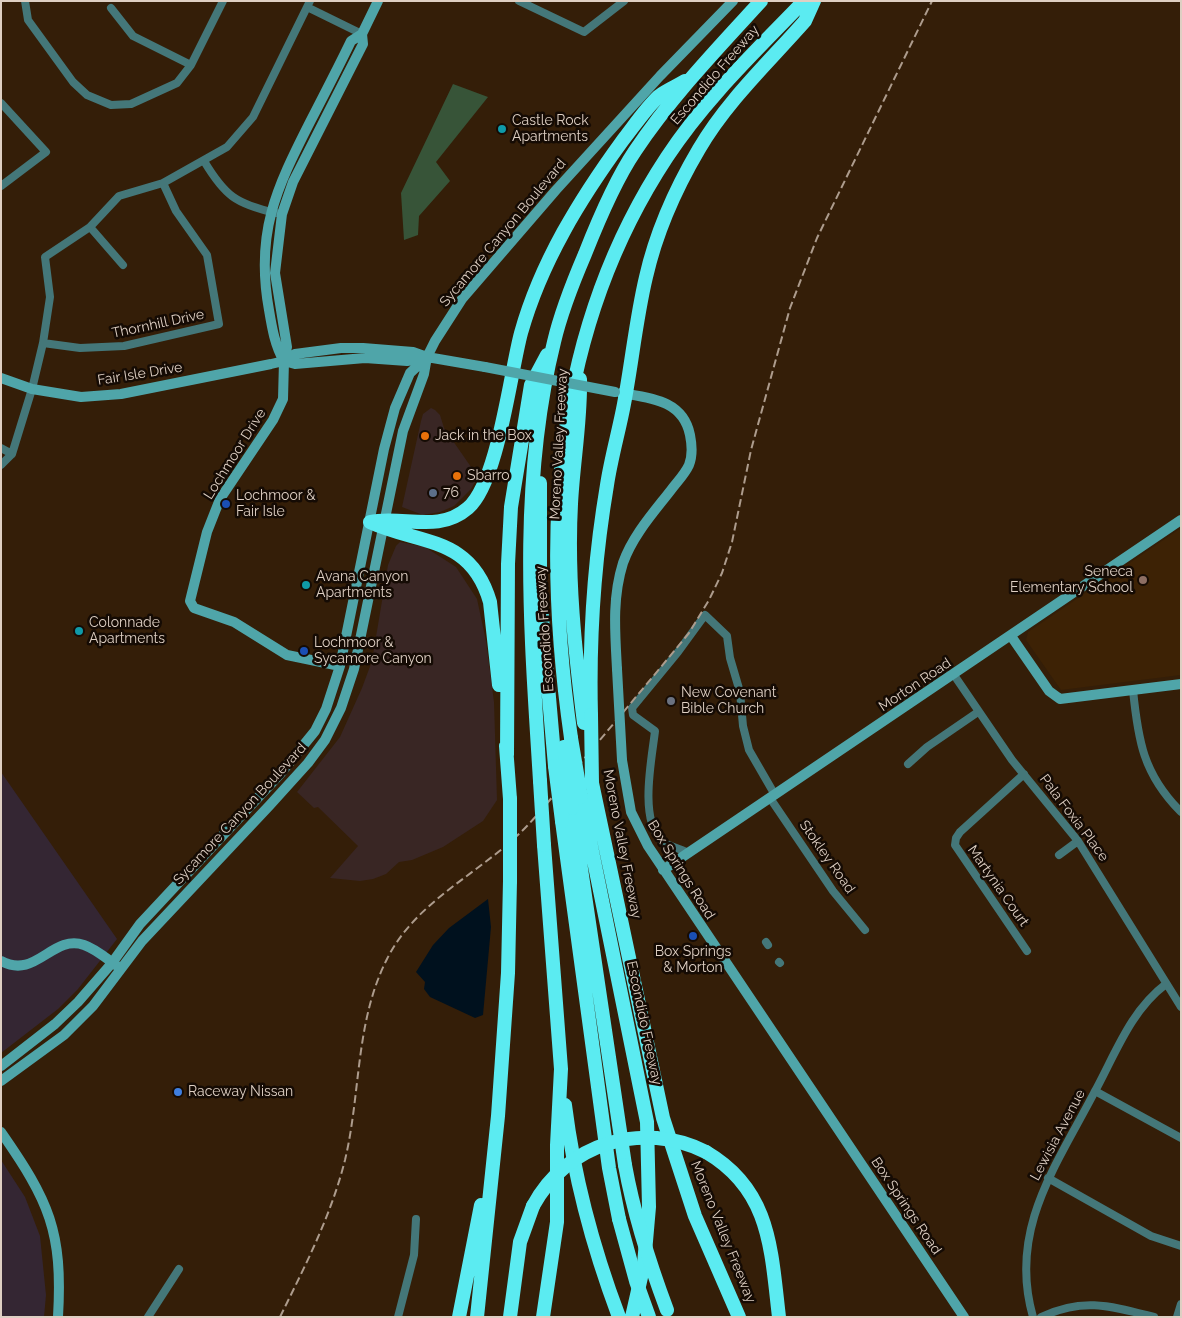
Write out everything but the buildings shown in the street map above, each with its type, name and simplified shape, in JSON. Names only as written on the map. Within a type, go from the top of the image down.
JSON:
[{"type":"highway","name":"Escondido Freeway","points":[[543,1317],[557,1222],[557,1145],[561,1069],[544,845],[529,591],[529,530],[534,456],[541,409],[554,341],[574,282],[595,228],[634,152],[694,75],[761,1]]},
{"type":"highway","name":"Escondido Freeway","points":[[632,1317],[644,1264],[649,1207],[650,1164],[647,1122],[581,797],[568,742],[561,652],[556,544],[560,460],[571,397],[592,313],[620,241],[667,157],[696,117],[804,1]]},
{"type":"highway","points":[[587,719],[593,592],[607,484],[621,393],[646,276],[674,196],[711,129],[805,21],[814,1]]},
{"type":"highway","points":[[370,522],[413,524],[445,521],[467,509],[476,499],[490,471],[521,333],[534,294],[554,248],[608,160],[632,129],[659,97],[694,75]]},
{"type":"highway","points":[[592,313],[581,341],[558,444],[551,515],[550,570],[552,619],[568,742],[572,808],[625,1165],[632,1203],[644,1246],[669,1313]]},
{"type":"highway","points":[[507,755],[508,564],[512,507],[531,385],[554,341]]},
{"type":"highway","name":"Moreno Valley Freeway","points":[[580,361],[580,398],[576,430],[570,552],[576,658],[587,719],[592,783],[663,1118],[695,1216],[739,1317]]},
{"type":"highway","points":[[534,456],[541,489],[540,594],[555,766],[562,821],[608,1158],[619,1219],[636,1281],[649,1317]]},
{"type":"highway","points":[[384,524],[445,546],[464,560],[480,578],[487,591],[492,614],[510,798],[510,881],[508,973],[498,1116],[477,1317]]},
{"type":"highway","points":[[561,1069],[574,1160],[588,1223],[608,1289],[619,1317]]},
{"type":"highway","points":[[459,1317],[498,1116]]},
{"type":"highway","points":[[510,1317],[520,1242],[533,1206],[547,1184],[560,1170],[588,1151],[604,1144],[624,1139],[657,1137],[680,1142],[706,1152],[730,1169],[743,1183],[760,1210],[769,1239],[779,1317]]},
{"type":"street","points":[[25,1],[28,20],[73,82],[87,95],[111,105],[131,104],[176,82],[190,65],[223,1]]},
{"type":"street","name":"Lochmoor Drive","points":[[340,666],[287,655],[234,622],[194,608],[190,601],[207,532],[220,499],[261,430],[283,399],[286,347],[275,273],[282,214],[293,182],[363,44],[362,34],[378,1]]},
{"type":"street","points":[[519,1],[584,32],[624,1]]},
{"type":"street","name":"Sycamore Canyon Boulevard","points":[[1,1081],[64,1035],[93,1006],[142,941],[295,777],[325,740],[341,708],[354,669],[403,431],[424,374],[427,357],[435,341],[462,299],[556,190],[660,76],[733,1]]},
{"type":"street","points":[[1,465],[12,454],[32,389],[43,343],[50,297],[45,257],[90,227],[119,196],[162,183],[227,147],[253,117],[309,4],[362,34]]},
{"type":"street","points":[[111,8],[133,36],[190,65]]},
{"type":"street","name":"Lochmoor Drive","points":[[284,361],[278,350],[266,292],[264,250],[271,212],[285,172],[351,41],[362,34]]},
{"type":"street","points":[[1,103],[46,152],[1,186]]},
{"type":"street","points":[[204,161],[217,183],[232,198],[245,205],[282,214]]},
{"type":"street","name":"Thornhill Drive","points":[[43,343],[80,348],[124,346],[218,324],[207,255],[176,211],[162,183]]},
{"type":"street","points":[[90,227],[123,265]]},
{"type":"street","name":"Fair Isle Drive","points":[[1,378],[32,389],[81,397],[121,394],[284,361],[295,354],[341,348],[394,349],[413,352],[427,357],[621,393]]},
{"type":"street","name":"Sycamore Canyon Boulevard","points":[[1,1066],[55,1024],[78,1002],[112,963],[140,924],[296,757],[315,731],[326,709],[340,666],[395,408],[410,373],[427,357]]},
{"type":"street","name":"Box Springs Road","points":[[621,393],[652,398],[672,406],[689,430],[692,453],[685,472],[637,535],[624,562],[616,592],[614,612],[622,760],[633,817],[663,870],[964,1317]]},
{"type":"street","points":[[1,448],[12,454]]},
{"type":"street","name":"Morton Road","points":[[663,870],[1181,520]]},
{"type":"street","name":"Stokley Road","points":[[689,853],[661,840],[652,822],[648,805],[655,731],[633,715],[632,708],[678,652],[705,615],[727,636],[730,658],[740,692],[743,726],[749,750],[772,796],[832,891],[865,930]]},
{"type":"street","points":[[1011,636],[1049,691],[1056,697],[1069,699],[1181,684]]},
{"type":"street","name":"Pala Foxia Place","points":[[954,675],[978,712],[1024,774],[1078,841],[1181,1007]]},
{"type":"street","points":[[1133,690],[1137,731],[1143,754],[1163,794],[1181,812]]},
{"type":"street","points":[[908,764],[927,747],[978,712]]},
{"type":"street","name":"Martynia Court","points":[[1024,774],[960,832],[956,838],[955,845],[1027,951]]},
{"type":"street","points":[[1060,855],[1078,841]]},
{"type":"street","points":[[1,961],[12,966],[26,965],[62,945],[77,944],[91,948],[122,970]]},
{"type":"street","name":"Lewisia Avenue","points":[[1033,1317],[1026,1285],[1027,1249],[1038,1201],[1048,1178],[1095,1091],[1103,1071],[1139,1010],[1150,996],[1166,984]]},
{"type":"street","points":[[1095,1091],[1181,1138]]},
{"type":"street","points":[[1,1132],[34,1180],[53,1226],[59,1255],[58,1317]]},
{"type":"street","points":[[1048,1178],[1151,1236],[1181,1246]]},
{"type":"street","points":[[398,1317],[414,1255],[416,1219]]},
{"type":"street","points":[[148,1317],[179,1269]]},
{"type":"street","points":[[1041,1317],[1069,1306],[1085,1304],[1113,1306],[1154,1317]]},
{"type":"street","points":[[1177,1317],[1181,1304]]},
{"type":"shaded area","points":[[431,408],[440,415],[444,428],[478,477],[471,489],[454,506],[440,512],[423,515],[402,507],[423,414]]},
{"type":"shaded area","name":"Seneca Elementary School","points":[[1181,528],[1181,675],[1061,690],[1026,640],[1028,632]]},
{"type":"shaded area","points":[[400,542],[425,547],[456,567],[477,599],[486,641],[494,702],[497,800],[483,821],[443,847],[412,860],[399,862],[386,874],[360,881],[330,878],[358,846],[318,807],[314,808],[297,792],[340,737],[362,688],[372,661],[388,565],[396,546]]},
{"type":"shaded area","points":[[1,772],[117,939],[78,989],[58,1009],[1,1053]]},
{"type":"shaded area","points":[[1,1160],[25,1197],[40,1236],[46,1295],[44,1317],[1,1317]]},
{"type":"green space","points":[[453,84],[488,97],[436,162],[450,181],[419,216],[418,235],[404,240],[401,193]]},
{"type":"water","points":[[488,899],[491,927],[483,1015],[475,1018],[430,997],[424,989],[425,982],[416,972],[433,945],[449,928]]},
{"type":"railway","points":[[280,1317],[317,1240],[339,1181],[350,1135],[360,1058],[369,1008],[387,959],[400,938],[415,920],[451,888],[509,843],[534,819],[689,633],[709,600],[722,573],[732,542],[751,450],[790,308],[817,238],[932,1]]},
{"type":"place","name":"Castle Rock Apartments","points":[[502,129]]},
{"type":"place","name":"Jack in the Box","points":[[425,436]]},
{"type":"place","name":"Sbarro","points":[[457,476]]},
{"type":"place","name":"76","points":[[433,493]]},
{"type":"place","name":"Lochmoor & Fair Isle","points":[[226,504]]},
{"type":"place","name":"Seneca Elementary School","points":[[1143,580]]},
{"type":"place","name":"Avana Canyon Apartments","points":[[306,585]]},
{"type":"place","name":"Colonnade Apartments","points":[[79,631]]},
{"type":"place","name":"Lochmoor & Sycamore Canyon","points":[[304,651]]},
{"type":"place","name":"New Covenant Bible Church","points":[[671,701]]},
{"type":"place","name":"Box Springs & Morton","points":[[693,936]]},
{"type":"place","name":"Raceway Nissan","points":[[178,1092]]}]
